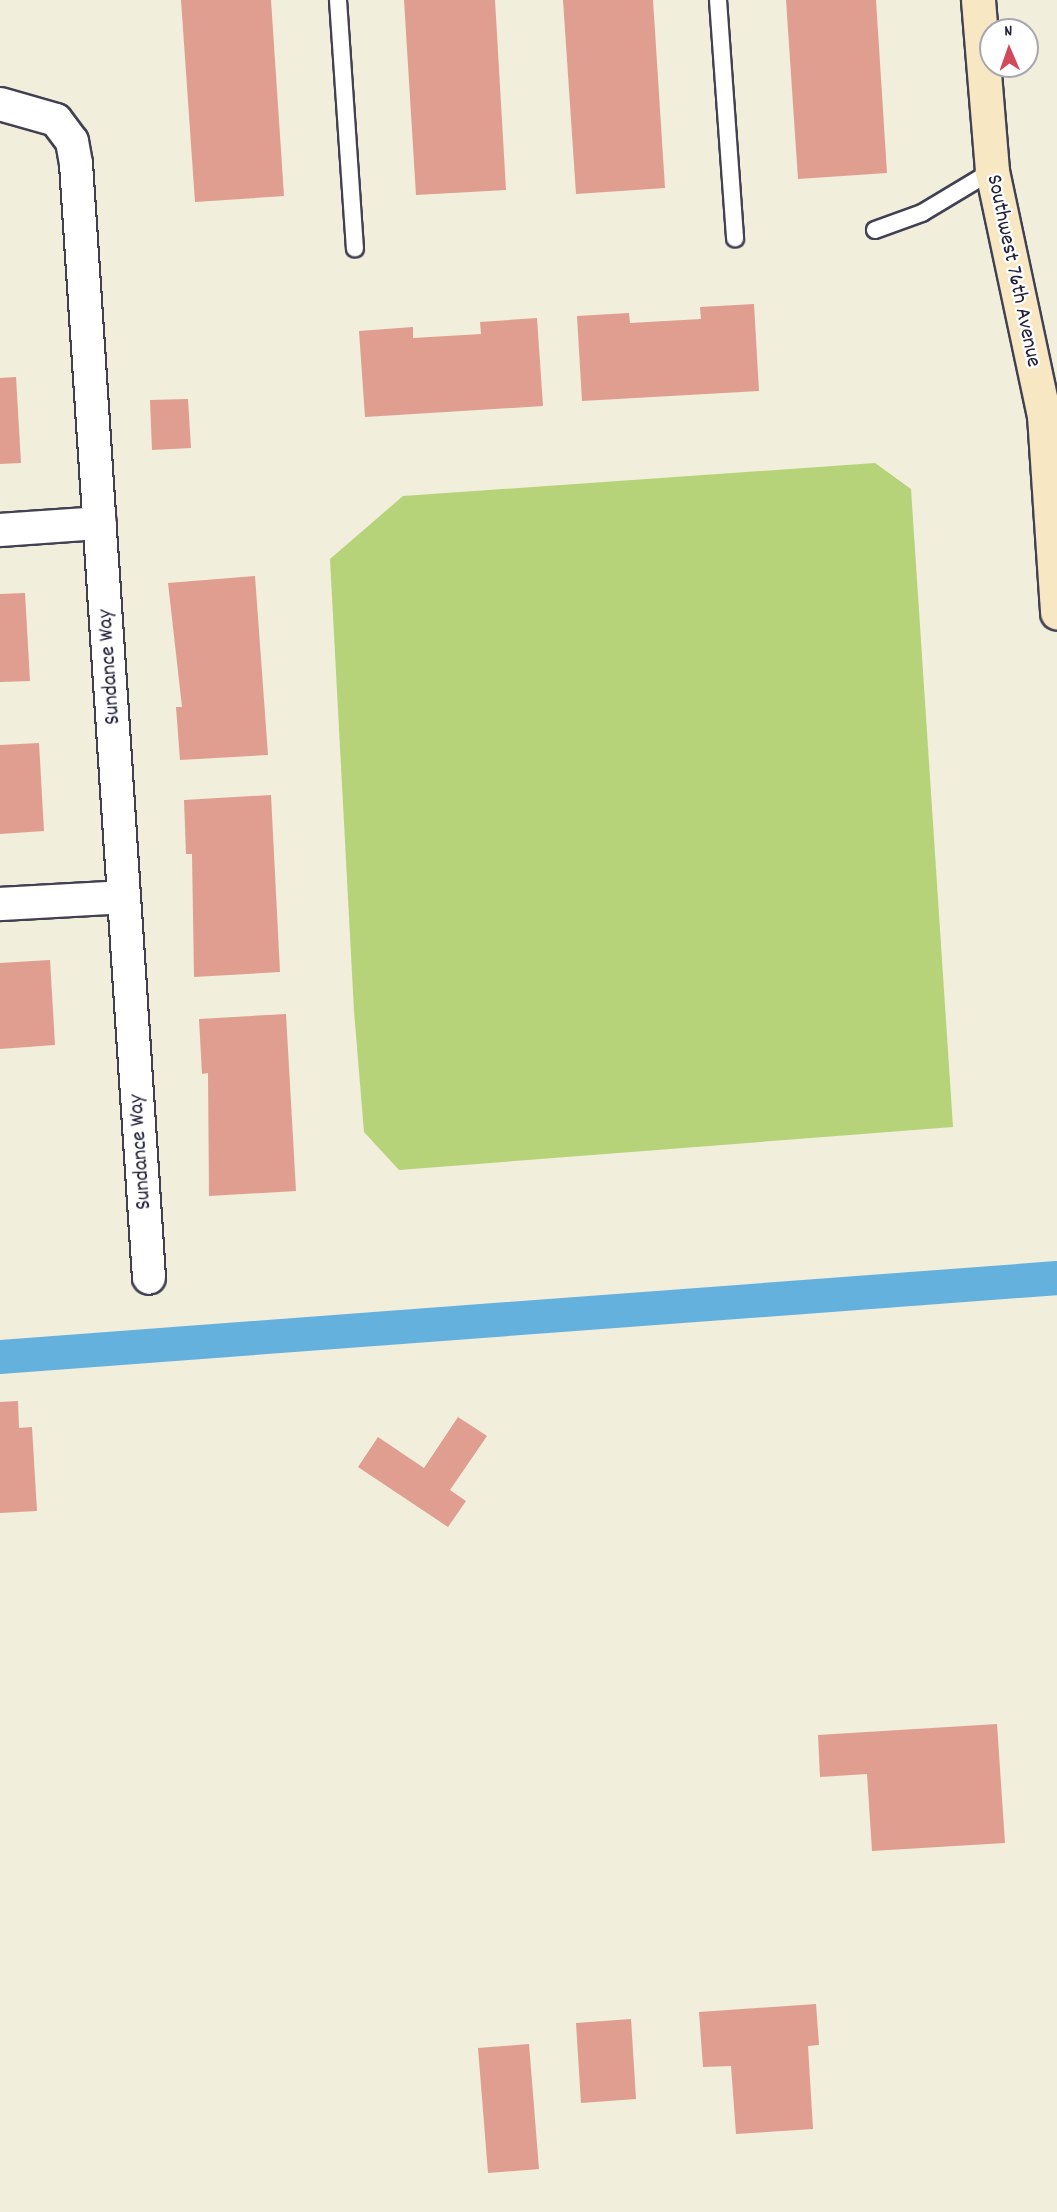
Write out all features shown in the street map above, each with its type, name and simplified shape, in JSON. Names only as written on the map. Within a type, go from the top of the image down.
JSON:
[{"type":"street","name":"Southwest 76th Avenue","points":[[978,0],[992,171],[1044,415],[1057,613]]},
{"type":"street","name":"Sundance Way","points":[[0,104],[56,120],[72,141],[100,523],[149,1278]]},
{"type":"street","points":[[0,530],[100,523]]},
{"type":"street","points":[[0,904],[124,897]]},
{"type":"lane","points":[[338,0],[355,248]]},
{"type":"lane","points":[[718,0],[735,238]]},
{"type":"lane","points":[[875,230],[922,213],[992,171]]},
{"type":"green space","points":[[875,463],[911,489],[953,1127],[399,1170],[364,1132],[354,1011],[330,559],[403,496]]},
{"type":"building","points":[[181,0],[271,0],[284,196],[195,202]]},
{"type":"building","points":[[404,0],[495,0],[506,190],[416,195]]},
{"type":"building","points":[[563,0],[653,0],[665,188],[576,194]]},
{"type":"building","points":[[786,0],[876,0],[887,173],[798,179]]},
{"type":"building","points":[[754,304],[759,391],[582,401],[577,316],[629,313],[630,323],[701,319],[700,307]]},
{"type":"building","points":[[537,318],[543,406],[365,417],[359,331],[413,327],[413,338],[481,334],[480,322]]},
{"type":"building","points":[[16,377],[21,463],[0,464],[0,378]]},
{"type":"building","points":[[188,399],[191,448],[152,450],[150,400]]},
{"type":"building","points":[[255,576],[268,755],[180,760],[176,707],[182,707],[168,583]]},
{"type":"building","points":[[25,593],[30,681],[0,682],[0,594]]},
{"type":"building","points":[[39,743],[44,831],[0,834],[0,745]]},
{"type":"building","points":[[271,795],[280,972],[194,977],[192,854],[186,854],[184,800]]},
{"type":"building","points":[[50,960],[55,1045],[0,1049],[0,963]]},
{"type":"building","points":[[286,1014],[296,1191],[209,1196],[208,1073],[202,1074],[199,1019]]},
{"type":"building","points":[[18,1401],[19,1428],[32,1427],[37,1511],[0,1513],[0,1402]]},
{"type":"building","points":[[458,1417],[487,1436],[450,1490],[466,1501],[448,1527],[358,1467],[378,1437],[424,1468]]},
{"type":"building","points":[[997,1724],[1005,1843],[872,1851],[867,1774],[820,1777],[818,1735]]},
{"type":"building","points":[[816,2004],[819,2045],[808,2046],[813,2129],[736,2134],[731,2066],[703,2067],[699,2012]]},
{"type":"building","points":[[631,2019],[636,2099],[581,2103],[576,2023]]},
{"type":"building","points":[[529,2044],[539,2169],[488,2173],[478,2048]]},
{"type":"waterway","points":[[0,1357],[1057,1278]]}]
